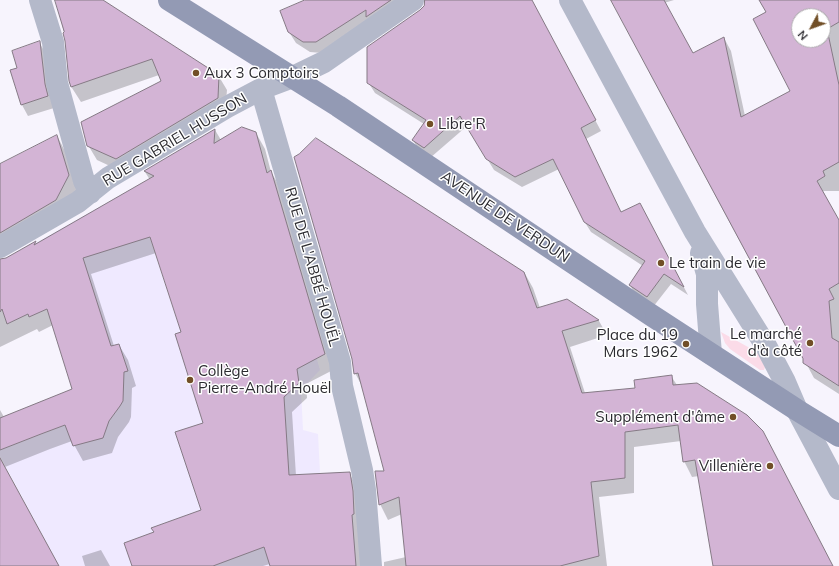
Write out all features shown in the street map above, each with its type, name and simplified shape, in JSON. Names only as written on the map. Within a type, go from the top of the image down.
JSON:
[{"type":"street","points":[[40,0],[53,42],[57,83],[84,181],[90,193]]},
{"type":"street","name":"AVENUE DE VERDUN","points":[[169,0],[294,77],[711,354],[839,436]]},
{"type":"street","name":"RUE GABRIEL HUSSON","points":[[0,247],[78,202],[108,178],[227,107],[261,89],[294,77],[324,62],[413,0]]},
{"type":"street","points":[[570,0],[695,232],[766,346],[785,382],[797,410],[839,489]]},
{"type":"street","name":"RUE DE L'ABBÉ HOUËL","points":[[261,89],[340,362],[342,386],[362,470],[371,566]]},
{"type":"street","points":[[695,232],[707,274],[707,304],[711,354]]},
{"type":"shaded area","name":"Collège Pierre-André Houël","points":[[133,188],[180,329],[227,313],[299,297],[320,370],[301,390],[303,430],[318,434],[320,473],[345,472],[350,485],[356,566],[59,566],[0,456],[0,450],[81,419],[49,313],[25,249]]},
{"type":"shaded area","points":[[721,332],[757,352],[765,367],[764,370],[760,370],[730,349],[725,343]]},
{"type":"building","points":[[55,0],[103,0],[219,75],[218,98],[116,159],[87,146],[81,122],[161,81],[152,59],[71,87],[69,81],[64,32]]},
{"type":"building","points":[[305,0],[391,0],[366,17],[366,10],[316,42],[303,42],[288,32],[280,11]]},
{"type":"building","points":[[425,0],[532,0],[596,120],[581,128],[621,212],[640,203],[684,287],[664,274],[647,297],[629,285],[645,261],[584,222],[553,159],[515,177],[486,159],[460,116],[424,148],[412,140],[426,120],[367,83],[367,47],[420,10],[424,6]]},
{"type":"building","points":[[611,0],[664,0],[693,53],[724,37],[741,117],[790,91],[753,19],[766,12],[759,0],[839,0],[839,22],[831,27],[831,8],[791,8],[791,48],[831,48],[839,85],[839,162],[823,171],[825,176],[817,181],[839,220],[839,283],[829,289],[834,299],[829,301],[832,338],[839,342],[839,386],[803,363],[803,359]]},
{"type":"building","points":[[40,41],[45,84],[48,96],[21,105],[10,70],[17,68],[12,51]]},
{"type":"building","points":[[242,127],[256,132],[267,173],[271,170],[325,354],[297,369],[299,383],[284,397],[289,475],[350,472],[353,491],[354,514],[352,515],[356,566],[270,566],[264,547],[213,566],[132,566],[124,543],[154,532],[151,528],[201,510],[175,432],[203,423],[175,334],[181,332],[150,237],[83,258],[111,346],[119,344],[128,371],[124,372],[123,401],[109,421],[103,438],[73,446],[65,425],[0,450],[0,418],[72,389],[47,309],[29,317],[28,314],[7,324],[2,309],[0,312],[0,259],[6,258],[36,241],[34,245],[154,176],[144,171],[215,129],[214,143]]},
{"type":"building","points":[[57,135],[69,175],[56,200],[0,233],[0,164]]},
{"type":"building","points":[[316,138],[524,272],[537,308],[567,299],[599,320],[562,331],[582,393],[635,388],[634,380],[672,375],[673,385],[697,383],[747,415],[763,431],[833,566],[713,566],[695,460],[683,462],[678,425],[625,432],[625,478],[591,482],[599,556],[560,566],[406,566],[399,497],[379,505],[375,471],[384,471],[358,373],[354,374],[352,359],[294,157]]},
{"type":"building","points":[[0,458],[59,566],[0,566]]},
{"type":"place","name":"Aux 3 Comptoirs","points":[[196,73]]},
{"type":"place","name":"Libre'R","points":[[430,124]]},
{"type":"place","name":"Le train de vie","points":[[661,263]]},
{"type":"place","name":"Le marché d'à côté","points":[[810,343]]},
{"type":"place","name":"Place du 19 Mars 1962","points":[[686,344]]},
{"type":"place","name":"Collège Pierre-André Houël","points":[[190,380]]},
{"type":"place","name":"Supplément d'âme","points":[[733,417]]},
{"type":"place","name":"Villenière","points":[[770,466]]}]
